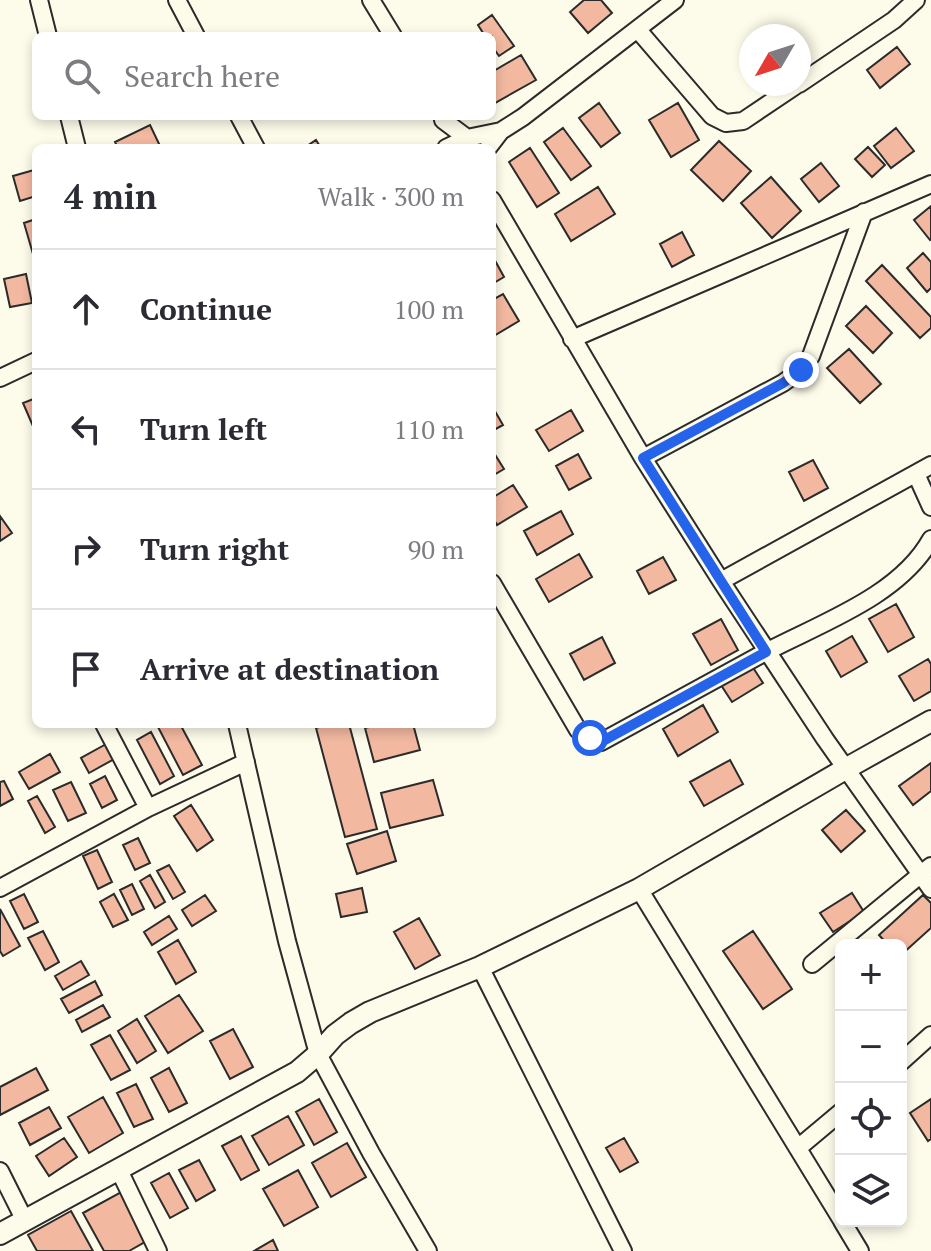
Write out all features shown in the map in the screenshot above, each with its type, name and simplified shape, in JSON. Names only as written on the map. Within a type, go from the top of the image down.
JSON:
[{"type":"main road","points":[[0,1234],[297,1072],[335,1035],[370,1012],[480,967],[639,889],[931,721]]},
{"type":"street","points":[[39,0],[47,32]]},
{"type":"street","points":[[177,0],[194,32]]},
{"type":"street","points":[[371,0],[391,32]]},
{"type":"street","points":[[443,120],[470,143],[501,131],[675,0]]},
{"type":"street","points":[[811,76],[894,20],[916,0]]},
{"type":"street","points":[[638,30],[712,116],[726,123],[743,121],[781,96]]},
{"type":"street","points":[[70,120],[76,144]]},
{"type":"street","points":[[241,120],[254,144]]},
{"type":"street","points":[[441,120],[446,144]]},
{"type":"street","points":[[491,144],[501,131]]},
{"type":"street","points":[[572,339],[930,186]]},
{"type":"street","points":[[496,207],[643,458],[766,652],[847,768],[926,870],[931,889]]},
{"type":"street","points":[[643,458],[783,383],[801,370],[811,356],[864,212]]},
{"type":"street","points":[[0,378],[32,363]]},
{"type":"street","points":[[721,581],[931,465]]},
{"type":"street","points":[[916,474],[931,507]]},
{"type":"street","points":[[496,590],[578,730],[601,742],[874,597],[899,578],[924,552],[931,539]]},
{"type":"street","points":[[106,728],[148,808]]},
{"type":"street","points":[[238,728],[287,941],[318,1054],[428,1251]]},
{"type":"street","points":[[0,888],[148,808],[246,762]]},
{"type":"street","points":[[812,964],[926,870]]},
{"type":"street","points":[[639,889],[835,1209]]},
{"type":"street","points":[[480,967],[623,1251]]},
{"type":"street","points":[[907,1057],[931,1035]]},
{"type":"street","points":[[798,1148],[835,1117]]},
{"type":"street","points":[[118,1168],[158,1251]]},
{"type":"street","points":[[0,1171],[25,1221]]},
{"type":"street","points":[[846,1227],[860,1251]]},
{"type":"building","points":[[584,0],[601,0],[612,13],[588,33],[570,12]]},
{"type":"building","points":[[492,15],[514,46],[499,56],[496,52],[496,32],[482,32],[478,25]]},
{"type":"building","points":[[897,47],[910,64],[880,88],[867,70]]},
{"type":"building","points":[[521,55],[536,80],[496,102],[496,70]]},
{"type":"building","points":[[599,103],[620,133],[601,147],[579,118]]},
{"type":"building","points":[[678,103],[699,140],[671,157],[649,120]]},
{"type":"building","points":[[150,125],[159,144],[116,144]]},
{"type":"building","points":[[563,128],[591,166],[571,180],[544,142]]},
{"type":"building","points":[[896,128],[914,151],[891,168],[874,146]]},
{"type":"building","points":[[719,141],[751,171],[723,201],[691,170]]},
{"type":"building","points":[[868,147],[885,165],[872,177],[855,159]]},
{"type":"building","points":[[530,148],[559,193],[537,207],[509,162]]},
{"type":"building","points":[[821,163],[839,186],[819,202],[801,179]]},
{"type":"building","points":[[32,171],[32,197],[20,201],[13,176]]},
{"type":"building","points":[[771,177],[801,211],[772,238],[741,203]]},
{"type":"building","points":[[598,187],[615,214],[571,241],[555,214]]},
{"type":"building","points":[[931,206],[931,239],[930,240],[914,220]]},
{"type":"building","points":[[32,220],[32,251],[24,223]]},
{"type":"building","points":[[682,232],[694,255],[672,267],[660,244]]},
{"type":"building","points":[[923,253],[931,262],[931,288],[927,292],[907,268]]},
{"type":"building","points":[[496,262],[504,277],[496,282]]},
{"type":"building","points":[[882,265],[931,317],[931,328],[920,338],[866,281]]},
{"type":"building","points":[[26,274],[32,303],[10,307],[4,279]]},
{"type":"building","points":[[503,294],[519,321],[496,335],[496,298]]},
{"type":"building","points":[[866,306],[892,333],[873,353],[846,326]]},
{"type":"building","points":[[849,349],[881,384],[860,403],[827,368]]},
{"type":"building","points":[[32,400],[32,424],[23,403]]},
{"type":"building","points":[[571,410],[583,431],[549,451],[536,430]]},
{"type":"building","points":[[496,413],[503,425],[496,429]]},
{"type":"building","points":[[578,454],[591,478],[569,490],[556,466]]},
{"type":"building","points":[[496,456],[504,469],[496,474]]},
{"type":"building","points":[[813,460],[828,488],[804,501],[789,472]]},
{"type":"building","points":[[513,485],[527,507],[497,525],[496,496]]},
{"type":"building","points":[[561,511],[573,534],[537,555],[524,531]]},
{"type":"building","points":[[0,516],[12,533],[0,541]]},
{"type":"building","points":[[579,554],[592,577],[549,602],[536,579]]},
{"type":"building","points":[[663,557],[676,580],[649,594],[637,571]]},
{"type":"building","points":[[896,604],[914,637],[888,652],[869,619]]},
{"type":"building","points":[[721,619],[738,650],[711,665],[693,634]]},
{"type":"building","points":[[852,636],[867,662],[841,677],[826,651]]},
{"type":"building","points":[[602,637],[615,663],[584,680],[570,654]]},
{"type":"building","points":[[928,659],[931,664],[931,691],[914,701],[899,676]]},
{"type":"building","points":[[752,666],[763,683],[732,702],[721,685]]},
{"type":"building","points":[[703,705],[718,732],[678,756],[663,729]]},
{"type":"building","points":[[159,728],[182,728],[202,765],[183,775]]},
{"type":"building","points":[[316,728],[350,728],[377,829],[345,837]]},
{"type":"building","points":[[365,728],[414,728],[420,750],[374,762]]},
{"type":"building","points":[[151,732],[174,776],[160,784],[137,740]]},
{"type":"building","points":[[108,743],[116,758],[89,773],[81,758]]},
{"type":"building","points":[[50,754],[60,772],[29,789],[19,772]]},
{"type":"building","points":[[730,760],[743,784],[704,806],[690,782]]},
{"type":"building","points":[[931,763],[931,791],[913,805],[899,786]]},
{"type":"building","points":[[105,776],[117,800],[102,808],[90,784]]},
{"type":"building","points":[[433,780],[443,815],[390,828],[381,793]]},
{"type":"building","points":[[4,781],[13,799],[0,806],[0,782]]},
{"type":"building","points":[[71,782],[86,813],[68,821],[53,790]]},
{"type":"building","points":[[37,796],[55,827],[45,833],[28,801]]},
{"type":"building","points":[[191,805],[213,840],[197,851],[174,816]]},
{"type":"building","points":[[846,810],[865,831],[841,852],[822,830]]},
{"type":"building","points":[[387,831],[396,861],[357,874],[347,844]]},
{"type":"building","points":[[138,838],[150,863],[135,870],[123,845]]},
{"type":"building","points":[[97,850],[112,882],[98,889],[83,856]]},
{"type":"building","points":[[169,865],[185,892],[173,899],[157,871]]},
{"type":"building","points":[[150,875],[165,902],[155,908],[140,881]]},
{"type":"building","points":[[132,884],[144,909],[132,915],[120,890]]},
{"type":"building","points":[[362,888],[367,912],[341,917],[336,894]]},
{"type":"building","points":[[852,893],[864,912],[833,932],[820,913]]},
{"type":"building","points":[[24,894],[38,922],[24,929],[10,901]]},
{"type":"building","points":[[114,894],[128,920],[113,927],[100,902]]},
{"type":"building","points":[[205,895],[216,911],[192,926],[182,910]]},
{"type":"building","points":[[923,895],[931,903],[931,928],[907,950],[907,939],[883,939],[879,935]]},
{"type":"building","points":[[0,909],[20,946],[3,956],[0,951]]},
{"type":"building","points":[[169,916],[177,929],[152,945],[144,932]]},
{"type":"building","points":[[419,918],[440,955],[415,969],[394,932]]},
{"type":"building","points":[[43,931],[59,962],[45,970],[28,938]]},
{"type":"building","points":[[753,931],[792,989],[763,1009],[723,951]]},
{"type":"building","points":[[178,940],[196,972],[176,984],[158,952]]},
{"type":"building","points":[[81,961],[89,975],[63,990],[55,976]]},
{"type":"building","points":[[95,981],[102,995],[69,1013],[61,999]]},
{"type":"building","points":[[179,995],[203,1031],[168,1053],[145,1016]]},
{"type":"building","points":[[103,1005],[110,1017],[82,1032],[76,1020]]},
{"type":"building","points":[[137,1019],[156,1051],[137,1063],[118,1031]]},
{"type":"building","points":[[233,1029],[253,1067],[230,1079],[210,1041]]},
{"type":"building","points":[[110,1035],[130,1070],[111,1080],[91,1045]]},
{"type":"building","points":[[36,1068],[48,1090],[0,1115],[0,1087]]},
{"type":"building","points":[[169,1068],[187,1103],[169,1112],[151,1078]]},
{"type":"building","points":[[136,1084],[153,1119],[134,1127],[117,1093]]},
{"type":"building","points":[[103,1097],[123,1133],[89,1153],[68,1117]]},
{"type":"building","points":[[319,1099],[337,1132],[314,1145],[296,1112]]},
{"type":"building","points":[[931,1099],[931,1139],[928,1141],[910,1113]]},
{"type":"building","points":[[49,1107],[61,1128],[30,1145],[19,1123]]},
{"type":"building","points":[[288,1116],[304,1145],[269,1165],[252,1136]]},
{"type":"building","points":[[241,1136],[259,1170],[241,1180],[222,1146]]},
{"type":"building","points":[[64,1138],[77,1157],[49,1176],[36,1156]]},
{"type":"building","points":[[624,1138],[638,1162],[620,1172],[606,1148]]},
{"type":"building","points":[[347,1143],[366,1177],[331,1197],[312,1163]]},
{"type":"building","points":[[199,1160],[215,1190],[196,1201],[179,1170]]},
{"type":"building","points":[[298,1170],[318,1207],[284,1226],[263,1189]]},
{"type":"building","points":[[169,1173],[188,1208],[170,1218],[151,1183]]},
{"type":"building","points":[[123,1191],[150,1239],[129,1251],[104,1251],[83,1213]]},
{"type":"building","points":[[71,1211],[93,1251],[37,1251],[28,1235]]},
{"type":"building","points":[[273,1240],[278,1251],[254,1251]]},
{"type":"route","points":[[590,738],[601,742],[766,652],[643,458],[783,383],[801,370]]}]
